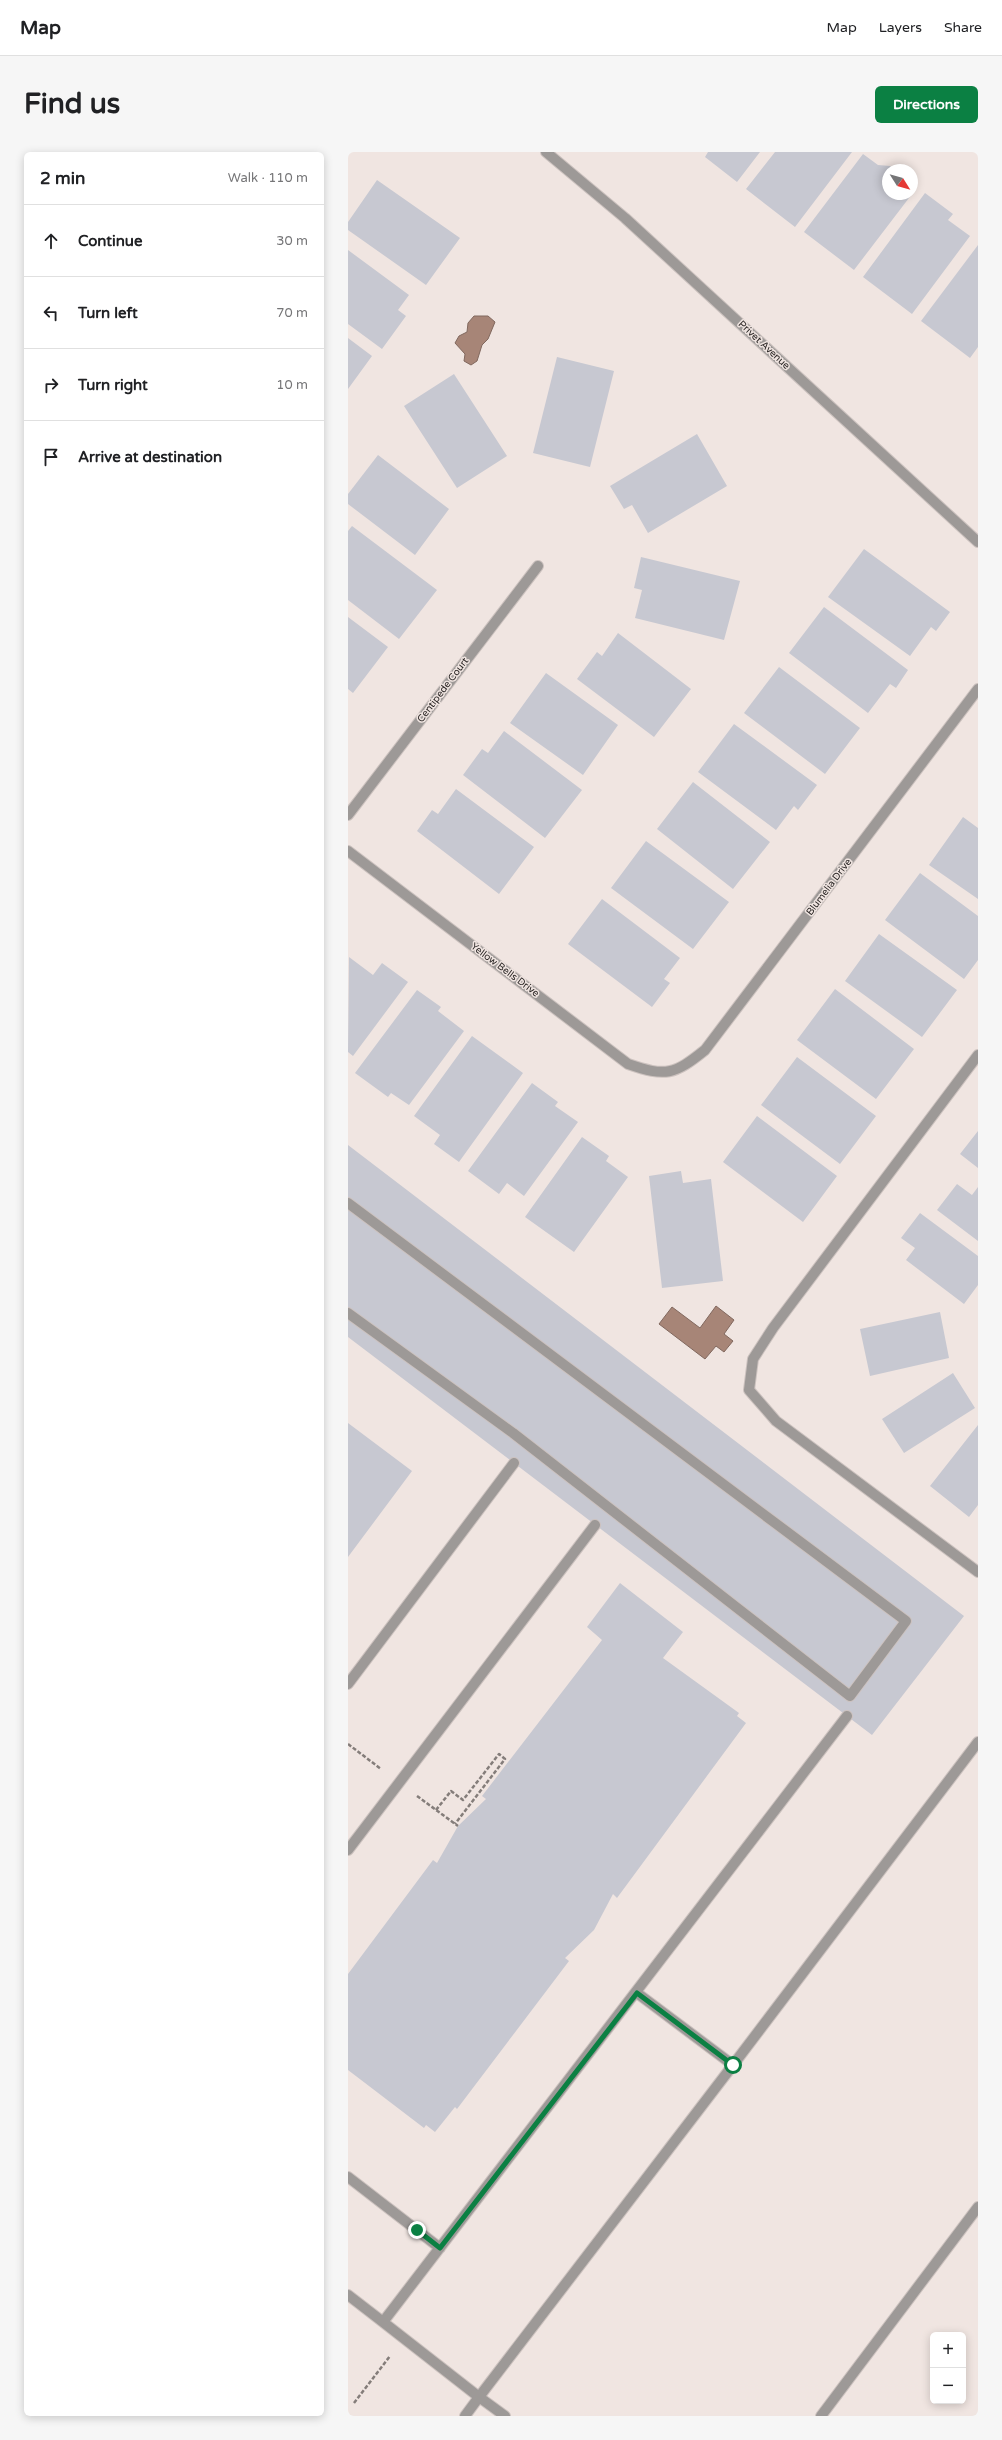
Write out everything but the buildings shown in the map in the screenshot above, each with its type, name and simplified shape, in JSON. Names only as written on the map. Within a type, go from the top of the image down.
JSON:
[{"type":"street","name":"Privet Avenue","points":[[546,152],[625,218],[978,542]]},
{"type":"street","name":"Centipede Court","points":[[348,815],[538,566]]},
{"type":"street","name":"Blumelia Drive","points":[[669,1073],[688,1064],[705,1050],[978,689]]},
{"type":"street","name":"Yellow Bells Drive","points":[[348,851],[628,1064],[649,1071],[669,1073]]},
{"type":"street","points":[[978,1055],[773,1328],[753,1358],[749,1390],[776,1421],[978,1572]]},
{"type":"street","points":[[348,1203],[906,1621],[850,1696],[513,1433],[348,1313]]},
{"type":"street","points":[[348,1684],[514,1463]]},
{"type":"street","points":[[348,1850],[595,1525]]},
{"type":"street","points":[[383,2322],[637,1993],[847,1716]]},
{"type":"street","points":[[465,2416],[978,1742]]},
{"type":"street","points":[[637,1993],[733,2065]]},
{"type":"street","points":[[348,2177],[440,2248]]},
{"type":"street","points":[[821,2416],[978,2207]]},
{"type":"street","points":[[348,2296],[505,2416]]},
{"type":"path","points":[[348,1744],[383,1770]]},
{"type":"path","points":[[415,1795],[456,1825],[505,1759],[499,1754],[463,1800],[451,1791],[436,1810]]},
{"type":"path","points":[[354,2403],[391,2355]]},
{"type":"shaded area","points":[[474,316],[488,316],[495,322],[488,339],[482,345],[477,361],[471,365],[464,361],[465,354],[455,343],[459,336],[467,332],[468,323]]},
{"type":"shaded area","points":[[716,1306],[734,1320],[724,1334],[733,1341],[724,1352],[716,1346],[705,1359],[659,1324],[672,1307],[700,1328]]},
{"type":"route","points":[[417,2230],[440,2248],[637,1993],[733,2065]]}]
